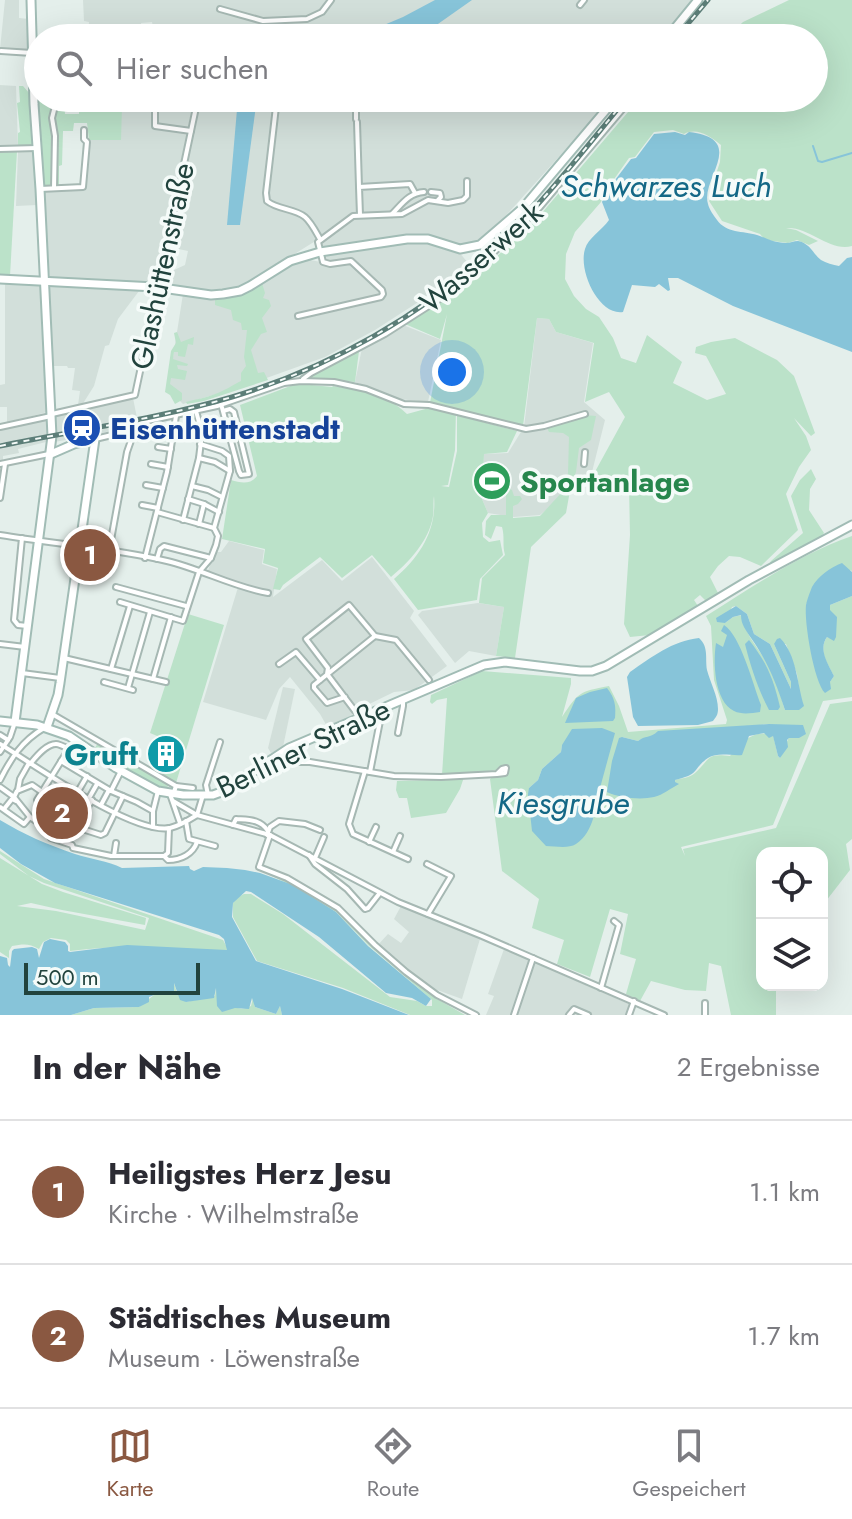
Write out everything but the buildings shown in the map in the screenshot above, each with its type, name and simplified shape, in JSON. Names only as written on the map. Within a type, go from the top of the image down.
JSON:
[{"type":"street","points":[[31,0],[33,24]]},
{"type":"street","points":[[220,9],[263,21],[307,19],[322,12],[331,0]]},
{"type":"street","points":[[678,24],[698,0]]},
{"type":"street","points":[[1,51],[24,55]]},
{"type":"street","points":[[0,752],[15,722],[53,451],[35,112]]},
{"type":"street","points":[[54,112],[54,188]]},
{"type":"street","points":[[155,112],[155,126],[191,131]]},
{"type":"street","name":"Glashüttenstraße","points":[[51,415],[135,396],[195,112]]},
{"type":"street","points":[[275,112],[267,201],[302,214],[320,239]]},
{"type":"street","points":[[356,112],[360,215]]},
{"type":"street","points":[[0,279],[157,288],[211,295],[236,292],[290,261],[320,252],[407,239],[428,239],[460,249],[480,245],[523,208],[604,112]]},
{"type":"street","name":"Wasserwerk","points":[[301,381],[385,334],[446,295],[540,207],[620,112]]},
{"type":"street","points":[[40,189],[83,187],[87,142],[84,130]]},
{"type":"street","points":[[0,149],[37,148]]},
{"type":"street","points":[[298,316],[381,297],[383,294],[351,261],[323,262],[320,239],[353,216],[402,214],[428,200],[448,203],[463,200],[467,196],[467,181]]},
{"type":"street","points":[[359,187],[410,184],[415,193]]},
{"type":"street","points":[[392,214],[409,196],[424,192]]},
{"type":"street","points":[[431,192],[440,193],[441,197],[435,201]]},
{"type":"street","points":[[0,498],[2,464],[122,433],[143,422],[221,404],[284,383],[334,382],[366,389],[404,404],[429,405],[526,429],[585,414]]},
{"type":"street","points":[[221,404],[241,475],[249,474],[234,412],[230,409],[223,411]]},
{"type":"street","points":[[183,520],[199,458],[202,433],[194,411]]},
{"type":"street","points":[[0,427],[51,415]]},
{"type":"street","points":[[145,558],[168,467],[176,416]]},
{"type":"street","points":[[108,551],[133,428]]},
{"type":"street","points":[[230,439],[240,436]]},
{"type":"street","points":[[95,439],[64,658],[52,714],[47,727],[26,740],[14,753],[0,779],[0,787],[40,823],[51,838],[73,848],[114,856],[164,856],[168,860],[177,860],[193,851],[197,842]]},
{"type":"street","points":[[120,602],[183,621],[199,572],[211,558],[218,536],[214,528],[230,471],[229,456],[200,444]]},
{"type":"street","points":[[158,447],[171,449]]},
{"type":"street","points":[[584,464],[585,452]]},
{"type":"street","points":[[199,458],[215,462],[230,471]]},
{"type":"street","points":[[151,464],[168,467]]},
{"type":"street","points":[[146,485],[163,488]]},
{"type":"street","points":[[192,486],[222,497]]},
{"type":"street","points":[[188,499],[219,512]]},
{"type":"street","points":[[199,524],[204,504]]},
{"type":"street","points":[[142,505],[214,528]]},
{"type":"street","name":"Berliner Straße","points":[[206,795],[224,791],[289,748],[491,663],[580,671],[606,666],[749,580],[852,525]]},
{"type":"street","points":[[0,535],[157,559],[268,593]]},
{"type":"street","points":[[22,538],[14,620],[18,625],[28,627]]},
{"type":"street","points":[[157,559],[164,546],[211,558]]},
{"type":"street","points":[[116,587],[186,606]]},
{"type":"street","points":[[111,669],[130,605]]},
{"type":"street","points":[[355,711],[306,639],[349,605],[375,636],[396,640],[429,680]]},
{"type":"street","points":[[104,682],[131,689],[132,674],[150,612]]},
{"type":"street","points":[[153,679],[171,617]]},
{"type":"street","points":[[345,697],[327,703],[314,685],[375,636]]},
{"type":"street","points":[[0,644],[25,647]]},
{"type":"street","points":[[279,664],[296,652],[320,680]]},
{"type":"street","points":[[64,658],[166,682]]},
{"type":"street","points":[[22,673],[60,678]]},
{"type":"street","name":"Berliner Straße","points":[[398,733],[403,700]]},
{"type":"street","points":[[376,711],[379,729],[349,827],[353,834],[408,859]]},
{"type":"street","points":[[52,714],[173,794],[197,815],[268,834],[379,894],[664,1015]]},
{"type":"street","points":[[0,721],[47,727],[69,736],[121,771],[158,791],[206,795]]},
{"type":"street","points":[[0,735],[8,740]]},
{"type":"street","points":[[2,745],[114,812],[139,823],[169,828],[197,815],[206,795],[206,785],[220,742]]},
{"type":"street","points":[[15,799],[20,779],[30,763],[43,751],[54,744],[81,754],[87,748]]},
{"type":"street","points":[[68,750],[37,800],[76,827],[103,835],[123,796]]},
{"type":"street","points":[[61,761],[97,784],[153,811]]},
{"type":"street","points":[[262,766],[299,762],[394,776],[497,774]]},
{"type":"street","points":[[101,805],[121,771]]},
{"type":"street","points":[[62,819],[87,776]]},
{"type":"street","points":[[76,827],[97,784]]},
{"type":"street","points":[[17,791],[32,785],[42,792]]},
{"type":"street","points":[[173,794],[193,788]]},
{"type":"street","points":[[153,827],[158,791]]},
{"type":"street","points":[[173,794],[189,839],[215,846]]},
{"type":"street","points":[[15,799],[2,808],[24,824],[30,817]]},
{"type":"street","points":[[40,823],[49,810]]},
{"type":"street","points":[[233,825],[236,819],[260,822],[268,834]]},
{"type":"street","points":[[320,830],[305,824],[279,821],[270,827],[259,867],[287,878],[332,904],[427,988],[476,1015]]},
{"type":"street","points":[[369,842],[376,827]]},
{"type":"street","points":[[164,856],[168,853],[169,828]]},
{"type":"street","points":[[393,852],[400,836]]},
{"type":"street","points":[[315,858],[324,837]]},
{"type":"street","points":[[114,856],[116,843]]},
{"type":"street","points":[[309,855],[365,909],[379,894]]},
{"type":"street","points":[[427,864],[453,874],[428,914]]},
{"type":"street","points":[[601,988],[619,925],[614,921]]},
{"type":"street","points":[[514,1015],[533,958]]},
{"type":"street","points":[[629,1015],[634,1001]]},
{"type":"street","points":[[705,1003],[705,1015]]},
{"type":"street","points":[[645,1015],[646,1007]]},
{"type":"street","points":[[569,1015],[574,1009],[588,1015]]},
{"type":"shaded area","points":[[5,0],[19,0],[19,18],[29,19],[29,24],[24,24],[24,51],[0,49]]},
{"type":"shaded area","points":[[83,0],[699,0],[678,24],[89,24],[84,21]]},
{"type":"shaded area","points":[[0,85],[16,86],[18,146],[0,147]]},
{"type":"shaded area","points":[[119,112],[191,112],[158,273],[141,286],[52,280],[47,258],[44,190],[85,187],[89,140],[121,140]]},
{"type":"shaded area","points":[[198,112],[599,112],[483,241],[457,245],[428,237],[326,249],[317,240],[245,285],[209,291],[161,284],[163,275],[185,265],[188,251],[169,247]]},
{"type":"shaded area","points":[[18,151],[31,151],[35,156],[37,205],[16,206]]},
{"type":"shaded area","points":[[400,242],[431,243],[458,251],[469,264],[375,330],[325,357],[183,404],[168,389],[183,294],[229,298],[243,293],[286,266],[305,259],[321,262],[328,255]]},
{"type":"shaded area","points":[[5,284],[139,291],[118,319],[109,345],[105,346],[94,386],[82,405],[78,405],[80,391],[72,390],[75,368],[51,366],[50,320],[41,319],[47,412],[7,423],[7,407],[0,407],[0,385],[5,384]]},
{"type":"shaded area","points":[[537,318],[549,319],[556,332],[593,343],[584,402],[605,420],[592,472],[540,515],[514,517],[488,513],[482,499],[484,454],[508,453],[524,427]]},
{"type":"shaded area","points":[[403,325],[441,340],[428,402],[399,399],[355,382],[362,348]]},
{"type":"shaded area","points":[[133,398],[138,423],[95,435],[18,449],[19,453],[3,456],[0,462],[0,429]]},
{"type":"shaded area","points":[[229,541],[264,550],[262,564],[277,569],[273,597],[322,560],[342,581],[372,557],[414,611],[410,618],[447,666],[414,690],[394,692],[328,728],[290,677],[279,689],[266,720],[203,702],[239,584],[207,573],[215,552],[221,552]]},
{"type":"shaded area","points":[[478,603],[504,607],[496,656],[469,651],[455,663],[418,615],[422,611]]},
{"type":"shaded area","points":[[283,687],[295,689],[283,747],[271,753],[268,748]]},
{"type":"shaded area","points":[[401,906],[480,939],[462,999],[426,986],[377,946],[388,934],[401,943],[409,932],[394,919]]},
{"type":"shaded area","points":[[504,949],[629,1004],[626,1015],[486,1015],[494,996],[488,994]]},
{"type":"green space","points":[[789,0],[852,0],[852,246],[835,245],[794,228],[786,228],[818,241],[809,245],[797,240],[788,243],[765,240],[760,234],[722,221],[709,201],[719,189],[710,192],[720,162],[721,145],[699,132],[654,132],[635,157],[629,158],[601,202],[575,232],[566,254],[565,279],[574,296],[599,317],[613,338],[621,358],[636,363],[647,335],[682,362],[673,383],[707,400],[726,394],[706,356],[695,353],[696,347],[711,342],[735,338],[777,360],[794,376],[815,433],[811,436],[794,418],[811,450],[786,494],[798,530],[761,566],[729,556],[710,577],[718,593],[706,601],[700,595],[694,600],[698,606],[650,635],[630,637],[624,624],[630,535],[629,485],[610,493],[591,479],[625,417],[609,392],[585,402],[594,343],[556,332],[549,319],[537,318],[523,426],[456,409],[455,450],[448,485],[441,486],[449,487],[457,451],[457,415],[517,431],[507,452],[484,454],[482,499],[488,513],[482,523],[483,537],[489,542],[500,540],[503,555],[480,579],[477,600],[418,610],[394,579],[412,562],[425,542],[433,520],[434,496],[431,525],[423,542],[391,577],[372,555],[342,578],[320,557],[280,590],[273,589],[278,568],[263,563],[265,549],[222,539],[231,480],[248,482],[257,476],[240,405],[302,384],[373,394],[407,414],[429,408],[447,314],[440,339],[405,324],[448,299],[529,228],[628,112],[828,112],[828,24],[741,24]]},
{"type":"green space","points":[[19,86],[23,86],[24,112],[31,112],[33,147],[18,147],[17,103],[20,102]]},
{"type":"green space","points":[[38,112],[122,112],[121,140],[89,140],[87,123],[74,123],[73,131],[63,131],[59,186],[43,186]]},
{"type":"green space","points":[[0,151],[17,151],[10,276],[0,276]]},
{"type":"green space","points":[[262,283],[263,298],[269,300],[271,306],[262,318],[267,332],[261,334],[251,350],[258,373],[264,372],[268,380],[187,404],[241,381],[241,373],[246,366],[247,330],[242,330],[241,323],[233,320],[231,310],[215,305],[215,299],[240,295]]},
{"type":"green space","points":[[177,332],[181,342],[194,337],[193,345],[188,344],[185,357],[174,352],[173,359],[188,364],[177,365],[178,369],[187,371],[185,380],[171,378],[170,384],[182,393],[182,400],[175,404],[165,392],[171,351],[176,343],[174,333]]},
{"type":"green space","points":[[359,351],[355,382],[308,378]]},
{"type":"green space","points":[[584,415],[596,416],[591,440],[579,448],[566,513],[531,547],[515,658],[496,656],[504,607],[479,603],[482,578],[505,555],[502,527],[496,526],[491,539],[485,535],[486,521],[491,515],[506,515],[504,487],[522,499],[513,506],[513,518],[540,516],[564,490],[568,473],[569,437],[563,433],[549,432],[547,428]]},
{"type":"green space","points":[[811,469],[816,479],[810,489],[809,510],[824,533],[767,567],[803,533],[791,496]]},
{"type":"green space","points":[[852,536],[852,572],[806,604],[830,682],[834,676],[823,647],[827,637],[830,638],[830,605],[852,596],[852,697],[823,701],[773,825],[681,847],[685,856],[683,849],[776,828],[830,704],[852,701],[852,839],[846,844],[850,870],[828,898],[828,847],[756,847],[756,991],[776,991],[776,1015],[731,1015],[721,966],[709,963],[706,991],[685,990],[651,981],[640,1001],[626,994],[636,959],[620,954],[628,914],[610,909],[590,977],[557,964],[564,940],[532,928],[539,899],[502,871],[490,779],[499,770],[442,775],[447,698],[432,704],[431,695],[482,671],[571,678],[562,717],[580,694],[609,686],[628,732],[726,724],[714,680],[711,626],[706,616],[814,552]],"holes":[[[736,606],[747,614],[754,634],[770,644],[792,689],[774,644],[786,644],[799,689],[785,710],[774,677],[746,630],[742,615],[725,623],[732,607]],[[769,724],[799,738],[789,737],[780,758],[773,735],[754,735],[730,756],[712,756],[693,775],[675,782],[622,737],[638,741]],[[562,745],[598,796],[596,813],[529,788],[538,780],[542,769],[561,752]]]},
{"type":"green space","points":[[188,614],[224,625],[176,783],[157,774],[169,741],[150,733]]},
{"type":"green space","points":[[98,743],[169,784],[167,788],[172,791],[151,786],[93,751]]},
{"type":"green space","points":[[464,777],[446,813],[411,818],[407,798],[399,798],[396,790],[397,781]]},
{"type":"green space","points":[[0,851],[44,879],[223,940],[229,951],[130,947],[70,951],[66,940],[51,938],[43,942],[39,949],[26,944],[12,946],[9,958],[0,952],[0,858],[29,876]],"holes":[[[29,876],[149,918],[145,930],[17,906],[31,903],[145,925],[146,918],[63,892]]]},
{"type":"green space","points":[[260,868],[338,907],[405,974],[437,999],[465,1015],[410,1015],[343,988],[257,961],[233,917],[233,903],[244,894],[251,894],[283,914],[390,997],[432,1006],[432,1000],[368,945],[336,912]]},
{"type":"green space","points":[[174,983],[177,993],[186,1002],[215,996],[216,988],[235,1007],[251,1006],[253,998],[255,1007],[276,1014],[280,1006],[282,1015],[71,1015],[94,1008],[139,1007],[154,995],[174,993]]},
{"type":"water","points":[[435,0],[472,0],[438,24],[386,24]]},
{"type":"water","points":[[237,112],[255,112],[240,225],[227,225]]},
{"type":"water","name":"Schwarzes Luch","points":[[675,132],[707,136],[716,143],[718,161],[707,194],[709,208],[721,224],[778,242],[802,242],[821,260],[834,265],[839,266],[852,257],[852,352],[733,306],[678,278],[668,278],[668,291],[659,284],[655,287],[632,285],[623,312],[606,307],[599,300],[588,280],[584,258],[589,241],[609,220],[602,202],[606,192],[654,134]]},
{"type":"water","points":[[842,563],[852,572],[852,596],[830,605],[830,610],[837,617],[836,637],[834,641],[827,637],[823,646],[834,676],[830,682],[831,689],[825,693],[817,677],[811,651],[806,605],[818,579]]},
{"type":"water","points":[[736,606],[747,614],[754,634],[770,644],[791,689],[791,682],[774,644],[780,638],[786,645],[804,706],[799,710],[785,710],[771,673],[744,627],[741,615],[725,623],[717,622],[716,618]]},
{"type":"water","points":[[724,625],[741,650],[761,705],[760,712],[734,711],[722,699],[716,680],[715,660],[716,643],[723,647],[727,635],[721,631]]},
{"type":"water","name":"Kiesgrube","points":[[699,638],[705,649],[707,670],[717,699],[718,711],[713,721],[698,725],[638,726],[633,717],[627,677],[630,672],[671,646]]},
{"type":"water","points":[[749,640],[769,671],[780,707],[778,710],[769,710],[761,694],[745,644]]},
{"type":"water","points":[[607,688],[614,702],[613,721],[565,723],[576,698]]},
{"type":"water","name":"Kiesgrube","points":[[769,724],[803,725],[806,734],[789,738],[788,747],[780,758],[773,736],[769,738],[764,733],[749,736],[742,755],[712,756],[693,773],[675,780],[679,784],[657,796],[630,798],[607,792],[619,738],[638,741],[658,731]]},
{"type":"water","name":"Kiesgrube","points":[[602,728],[615,733],[591,826],[573,846],[546,846],[532,831],[529,788],[538,780],[542,769],[561,752],[572,729]]},
{"type":"water","points":[[0,820],[55,847],[122,868],[189,866],[194,871],[203,867],[227,868],[260,873],[293,885],[336,912],[368,946],[431,999],[426,1006],[412,998],[386,993],[319,937],[246,891],[233,903],[232,917],[256,961],[409,1015],[282,1015],[280,1006],[276,1014],[255,1007],[252,998],[249,1009],[235,1008],[222,1012],[217,1006],[216,988],[214,998],[186,1002],[180,1000],[174,983],[174,993],[149,997],[149,1002],[139,1007],[94,1008],[71,1015],[0,1015],[0,956],[7,958],[10,967],[14,949],[32,947],[37,949],[39,958],[44,942],[50,939],[65,942],[70,952],[127,945],[227,950],[224,939],[219,935],[55,883],[21,864],[0,848]]},
{"type":"waterway","points":[[813,146],[818,161],[822,162],[852,153]]},
{"type":"railway","points":[[688,24],[708,0]]},
{"type":"railway","points":[[0,446],[146,418],[232,397],[305,370],[374,336],[439,294],[499,244],[549,191],[615,112]]},
{"type":"place","name":"Eisenhüttenstadt","points":[[82,428]]},
{"type":"place","name":"Sportanlage","points":[[492,481]]},
{"type":"place","name":"Heiligstes Herz Jesu","points":[[90,555]]},
{"type":"place","name":"Gruft","points":[[166,754]]},
{"type":"place","name":"Städtisches Museum","points":[[62,813]]}]
